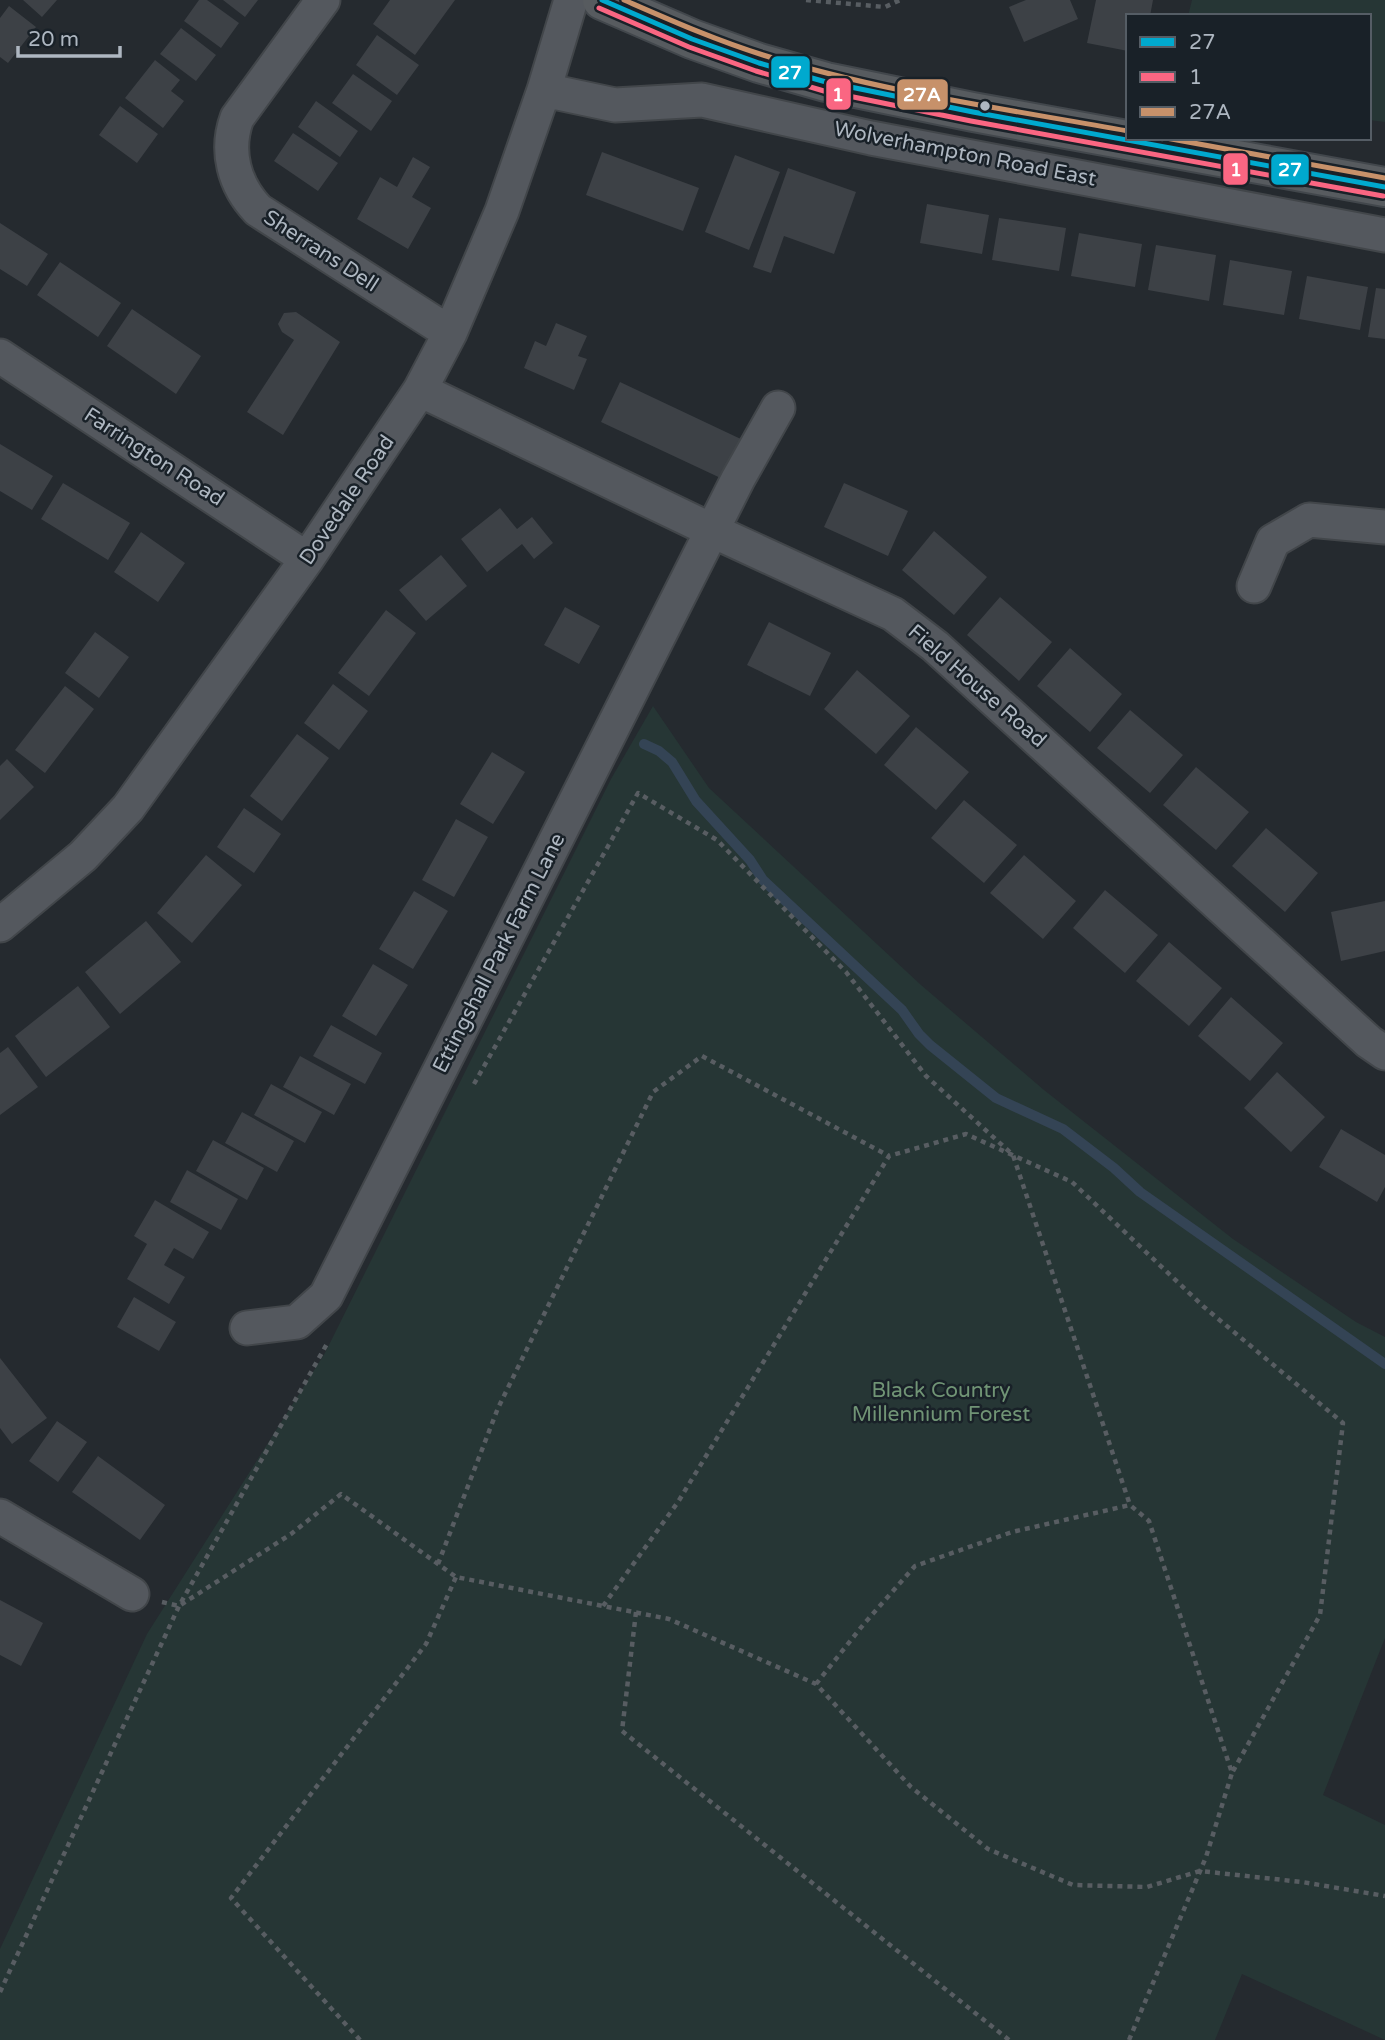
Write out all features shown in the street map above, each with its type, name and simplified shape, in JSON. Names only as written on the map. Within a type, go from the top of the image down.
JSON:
[{"type":"main road","name":"Wolverhampton Road East","points":[[602,0],[703,43],[759,63],[826,82],[1126,140]]},
{"type":"main road","name":"Wolverhampton Road East","points":[[1127,140],[1385,187]]},
{"type":"street","name":"Sherrans Dell","points":[[323,0],[237,118],[232,133],[236,178],[244,196],[258,210],[450,333]]},
{"type":"street","name":"Dovedale Road","points":[[0,925],[83,856],[128,808],[307,559],[421,390],[450,333],[502,211],[544,90],[571,0]]},
{"type":"street","name":"Wolverhampton Road East","points":[[544,90],[615,105],[702,100],[871,138],[1385,235]]},
{"type":"street","name":"Farrington Road","points":[[0,356],[307,559]]},
{"type":"street","name":"Field House Road","points":[[421,390],[713,531],[893,614],[935,646],[1369,1042],[1385,1053]]},
{"type":"street","name":"Ettingshall Park Farm Lane","points":[[247,1328],[297,1322],[326,1296],[738,479],[778,408]]},
{"type":"street","points":[[1254,586],[1273,541],[1309,520],[1385,527]]},
{"type":"street","points":[[0,1516],[132,1594]]},
{"type":"path","points":[[806,0],[885,7],[900,0]]},
{"type":"path","points":[[638,793],[717,840],[846,972],[926,1076],[1013,1155],[1130,1505],[1149,1521],[1232,1773]]},
{"type":"path","points":[[438,1564],[498,1408],[653,1092],[702,1056],[889,1156]]},
{"type":"path","points":[[603,1606],[678,1502],[889,1156],[966,1135],[1072,1182],[1204,1307],[1343,1423],[1320,1615],[1232,1773],[1200,1871],[1129,2040]]},
{"type":"path","points":[[0,1992],[179,1606],[291,1534],[341,1494],[456,1577],[669,1619],[816,1684],[911,1787],[988,1849],[1073,1885],[1147,1887],[1200,1871],[1302,1882],[1385,1896]]},
{"type":"path","points":[[816,1684],[915,1566],[1012,1532],[1130,1505]]},
{"type":"path","points":[[360,2040],[231,1898],[426,1644],[456,1577]]},
{"type":"path","points":[[636,1612],[622,1731],[1009,2040]]},
{"type":"green space","points":[[1192,0],[1385,0],[1385,122],[1371,120],[1371,14],[1188,14]]},
{"type":"green space","name":"Black Country Millennium Forest","points":[[653,706],[709,788],[921,985],[1044,1090],[1233,1239],[1356,1322],[1385,1337],[1385,1638],[1323,1795],[1385,1825],[1385,2040],[1242,1974],[1215,2040],[0,2040],[0,1949],[147,1634],[325,1353],[611,779]]},
{"type":"building","points":[[23,0],[57,0],[42,17]]},
{"type":"building","points":[[199,0],[207,0],[239,23],[221,48],[184,21]]},
{"type":"building","points":[[223,0],[258,0],[245,17]]},
{"type":"building","points":[[390,0],[455,0],[415,55],[373,24]]},
{"type":"building","points":[[1026,0],[1070,0],[1078,19],[1024,42],[1009,7]]},
{"type":"building","points":[[1096,0],[1153,0],[1150,14],[1126,14],[1126,51],[1087,43]]},
{"type":"building","points":[[9,6],[36,27],[8,63],[0,57],[0,18]]},
{"type":"building","points":[[181,28],[216,55],[196,81],[160,54]]},
{"type":"building","points":[[377,35],[419,65],[397,95],[356,65]]},
{"type":"building","points":[[155,60],[180,80],[171,91],[184,101],[163,128],[125,98]]},
{"type":"building","points":[[353,74],[392,101],[371,131],[332,103]]},
{"type":"building","points":[[316,101],[358,131],[340,157],[298,127]]},
{"type":"building","points":[[120,106],[158,134],[137,163],[99,135]]},
{"type":"building","points":[[293,133],[338,163],[318,191],[274,161]]},
{"type":"building","points":[[602,152],[699,188],[683,231],[586,195]]},
{"type":"building","points":[[735,155],[780,172],[749,250],[705,232]]},
{"type":"building","points":[[413,157],[430,167],[412,197],[431,208],[408,249],[357,219],[380,177],[397,187]]},
{"type":"building","points":[[788,168],[856,192],[834,254],[784,236],[771,273],[753,267]]},
{"type":"building","points":[[927,204],[989,215],[982,254],[920,243]]},
{"type":"building","points":[[999,218],[1066,228],[1059,271],[992,260]]},
{"type":"building","points":[[0,223],[48,254],[27,286],[0,269]]},
{"type":"building","points":[[1079,233],[1142,244],[1135,287],[1071,276]]},
{"type":"building","points":[[1156,245],[1216,255],[1209,301],[1148,290]]},
{"type":"building","points":[[1230,260],[1292,271],[1284,315],[1223,305]]},
{"type":"building","points":[[60,262],[121,303],[98,337],[37,295]]},
{"type":"building","points":[[1307,276],[1368,287],[1360,330],[1299,319]]},
{"type":"building","points":[[1376,288],[1385,289],[1385,339],[1368,337]]},
{"type":"building","points":[[132,309],[201,356],[176,394],[107,346]]},
{"type":"building","points":[[296,312],[340,342],[283,435],[247,412],[294,340],[282,332],[278,324],[284,313]]},
{"type":"building","points":[[556,323],[587,336],[578,356],[587,359],[574,390],[524,368],[535,341],[546,346]]},
{"type":"building","points":[[620,382],[745,441],[727,481],[601,422]]},
{"type":"building","points":[[0,444],[53,476],[32,510],[0,491]]},
{"type":"building","points":[[63,483],[130,523],[108,560],[41,519]]},
{"type":"building","points":[[844,483],[908,511],[888,556],[824,527]]},
{"type":"building","points":[[500,508],[517,529],[532,517],[553,543],[534,559],[522,544],[487,572],[461,539]]},
{"type":"building","points":[[934,531],[987,577],[954,615],[902,570]]},
{"type":"building","points":[[141,532],[185,563],[158,602],[114,572]]},
{"type":"building","points":[[441,555],[467,586],[426,621],[399,590]]},
{"type":"building","points":[[1000,597],[1052,642],[1019,681],[967,635]]},
{"type":"building","points":[[565,607],[600,626],[579,664],[544,645]]},
{"type":"building","points":[[386,610],[416,633],[369,696],[338,673]]},
{"type":"building","points":[[769,622],[831,653],[810,696],[747,665]]},
{"type":"building","points":[[95,632],[129,657],[99,698],[65,673]]},
{"type":"building","points":[[1070,648],[1122,694],[1090,732],[1037,686]]},
{"type":"building","points":[[857,670],[910,716],[876,754],[824,709]]},
{"type":"building","points":[[333,684],[368,711],[339,750],[304,723]]},
{"type":"building","points":[[65,686],[94,709],[45,773],[15,750]]},
{"type":"building","points":[[1130,710],[1183,755],[1150,793],[1097,748]]},
{"type":"building","points":[[916,727],[969,772],[936,810],[884,765]]},
{"type":"building","points":[[297,734],[329,758],[282,821],[250,796]]},
{"type":"building","points":[[492,752],[525,772],[493,824],[460,804]]},
{"type":"building","points":[[7,759],[34,787],[0,820],[0,766]]},
{"type":"building","points":[[1196,767],[1249,812],[1216,850],[1163,805]]},
{"type":"building","points":[[964,800],[1017,845],[984,883],[931,838]]},
{"type":"building","points":[[244,808],[281,834],[254,873],[217,847]]},
{"type":"building","points":[[456,819],[488,837],[454,897],[422,880]]},
{"type":"building","points":[[1266,828],[1318,873],[1285,912],[1232,866]]},
{"type":"building","points":[[206,855],[242,885],[192,943],[157,913]]},
{"type":"building","points":[[1024,855],[1076,901],[1043,939],[990,893]]},
{"type":"building","points":[[1105,890],[1158,935],[1125,973],[1073,928]]},
{"type":"building","points":[[414,891],[448,911],[413,969],[379,949]]},
{"type":"building","points":[[1385,901],[1385,951],[1341,961],[1331,912]]},
{"type":"building","points":[[146,921],[181,962],[120,1014],[85,972]]},
{"type":"building","points":[[1169,942],[1222,988],[1189,1026],[1136,981]]},
{"type":"building","points":[[373,964],[408,985],[376,1036],[342,1016]]},
{"type":"building","points":[[78,986],[110,1027],[46,1077],[15,1036]]},
{"type":"building","points":[[1231,997],[1283,1043],[1250,1081],[1198,1036]]},
{"type":"building","points":[[331,1025],[382,1053],[365,1084],[313,1056]]},
{"type":"building","points":[[8,1047],[38,1087],[0,1115],[0,1053]]},
{"type":"building","points":[[300,1056],[351,1084],[334,1115],[283,1087]]},
{"type":"building","points":[[1277,1072],[1325,1117],[1291,1152],[1244,1108]]},
{"type":"building","points":[[271,1084],[322,1112],[305,1143],[254,1115]]},
{"type":"building","points":[[242,1112],[294,1141],[277,1172],[225,1143]]},
{"type":"building","points":[[1341,1129],[1385,1155],[1385,1187],[1377,1202],[1319,1167]]},
{"type":"building","points":[[213,1140],[264,1168],[247,1200],[196,1171]]},
{"type":"building","points":[[187,1170],[238,1199],[221,1230],[170,1202]]},
{"type":"building","points":[[155,1200],[209,1232],[193,1259],[174,1248],[164,1265],[185,1277],[169,1304],[127,1279],[147,1244],[134,1236]]},
{"type":"building","points":[[134,1297],[176,1322],[159,1351],[117,1327]]},
{"type":"building","points":[[0,1358],[47,1418],[12,1444],[0,1428]]},
{"type":"building","points":[[57,1421],[87,1442],[58,1482],[29,1461]]},
{"type":"building","points":[[98,1456],[165,1505],[140,1540],[72,1492]]},
{"type":"building","points":[[0,1600],[43,1623],[21,1666],[0,1655]]},
{"type":"waterway","points":[[644,744],[659,751],[672,762],[696,801],[750,860],[763,880],[902,1010],[930,1045],[996,1098],[1063,1129],[1114,1168],[1140,1192],[1385,1364]]},
{"type":"transit line","name":"27","points":[[602,0],[692,39],[759,63],[826,82],[1126,140]]},
{"type":"transit line","name":"27A","points":[[624,0],[727,43],[807,68],[898,90],[1126,131]]},
{"type":"transit line","name":"1","points":[[599,8],[689,47],[824,91],[971,121],[1383,196]]},
{"type":"transit line","name":"27","points":[[1127,140],[1385,187]]},
{"type":"transit line","name":"27A","points":[[1177,140],[1385,178]]}]
